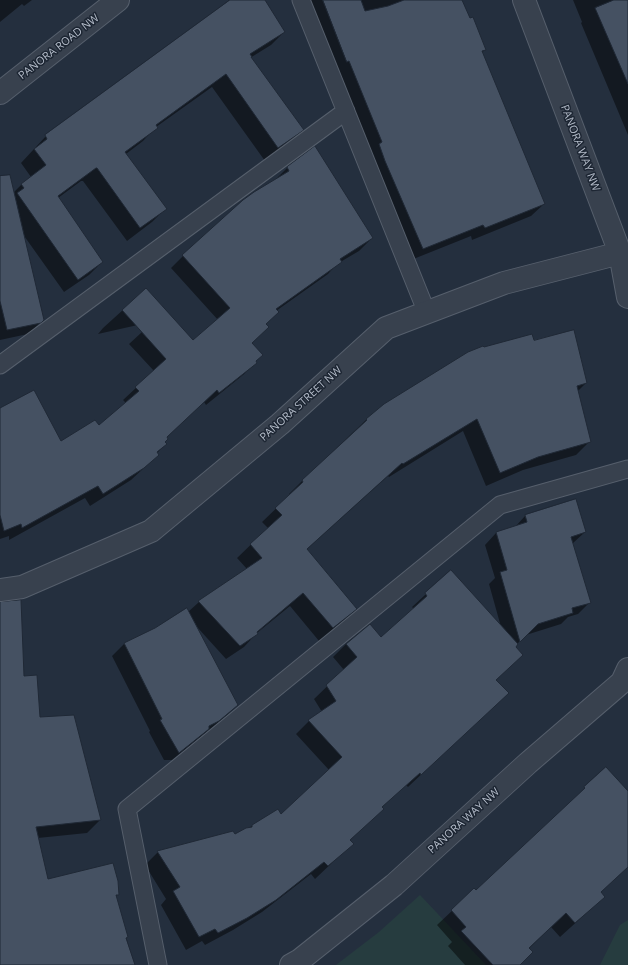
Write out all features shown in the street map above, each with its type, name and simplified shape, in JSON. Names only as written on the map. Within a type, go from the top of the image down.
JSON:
[{"type":"street","name":"PANORA ROAD NW","points":[[0,93],[118,0]]},
{"type":"street","name":"PANORA WAY NW","points":[[524,0],[620,253],[628,298]]},
{"type":"street","name":"PANORA STREET NW","points":[[0,590],[22,587],[151,531],[280,424],[386,328],[504,283],[620,253]]},
{"type":"street","name":"PANORA WAY NW","points":[[291,965],[300,960],[394,885],[528,764],[622,682],[628,669]]},
{"type":"lane","points":[[301,0],[427,313]]},
{"type":"lane","points":[[0,365],[346,112]]},
{"type":"lane","points":[[158,965],[127,809],[500,505],[628,469]]},
{"type":"green space","points":[[420,895],[486,965],[336,965],[379,932]]},
{"type":"green space","points":[[628,920],[628,965],[600,965],[620,925]]},
{"type":"building","points":[[230,0],[265,0],[285,32],[250,54],[304,130],[278,148],[226,74],[156,125],[158,128],[125,152],[167,209],[140,228],[97,168],[58,196],[103,262],[78,280],[17,193],[24,188],[21,184],[46,165],[34,149],[47,139],[45,135]]},
{"type":"building","points":[[323,0],[361,0],[365,11],[388,6],[404,0],[462,0],[470,18],[473,17],[486,50],[482,51],[545,204],[485,228],[483,225],[423,249],[385,161],[379,144],[382,142],[349,61],[347,62]]},
{"type":"building","points":[[614,0],[628,0],[628,84],[595,8]]},
{"type":"building","points":[[315,146],[373,238],[340,259],[342,262],[276,309],[279,312],[266,324],[269,327],[252,343],[263,355],[256,361],[257,363],[219,393],[217,390],[167,437],[168,439],[165,442],[167,444],[157,452],[159,455],[144,468],[103,494],[98,486],[22,528],[21,524],[4,531],[0,515],[0,408],[34,390],[61,441],[95,420],[99,425],[139,391],[135,387],[166,359],[122,310],[146,288],[193,340],[230,308],[182,255],[243,200],[289,171],[287,167]]},
{"type":"building","points":[[10,175],[44,320],[41,323],[7,330],[0,301],[0,176]]},
{"type":"building","points":[[574,330],[587,383],[577,386],[591,442],[538,457],[500,473],[477,419],[403,464],[402,463],[307,549],[357,609],[333,628],[303,593],[257,632],[258,634],[240,646],[198,601],[262,558],[250,544],[282,515],[275,508],[303,482],[302,480],[367,420],[366,419],[384,404],[468,352],[483,346],[484,347],[532,334],[534,340]]},
{"type":"building","points":[[576,499],[586,532],[571,537],[591,603],[572,608],[573,613],[538,624],[520,642],[500,572],[507,570],[496,532],[527,522],[525,515]]},
{"type":"building","points":[[451,570],[518,644],[516,647],[523,655],[496,680],[509,693],[421,775],[420,773],[382,807],[384,809],[350,840],[354,844],[328,866],[324,862],[276,900],[247,918],[218,933],[215,929],[199,937],[173,891],[180,887],[157,851],[233,831],[235,834],[246,828],[252,827],[252,825],[278,809],[281,814],[342,757],[308,720],[336,701],[326,685],[357,657],[346,644],[370,624],[381,637],[427,596],[425,593]]},
{"type":"building","points":[[21,600],[24,676],[37,675],[40,717],[74,715],[101,820],[36,827],[48,879],[113,863],[118,881],[119,895],[116,895],[128,937],[126,938],[135,965],[0,965],[0,602]]},
{"type":"building","points":[[187,608],[238,705],[219,721],[209,726],[209,729],[179,753],[160,720],[162,719],[124,643],[155,628]]},
{"type":"building","points":[[606,767],[628,791],[628,867],[601,892],[605,897],[575,923],[566,913],[529,948],[533,952],[520,965],[493,965],[461,931],[466,927],[451,910],[474,888],[476,890]]}]
